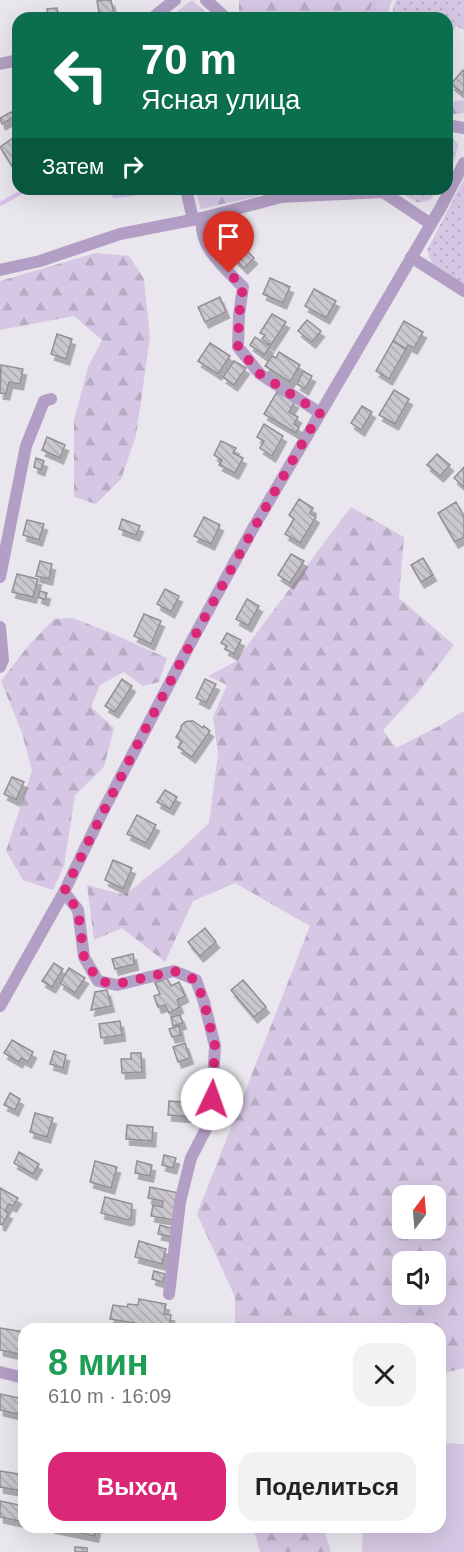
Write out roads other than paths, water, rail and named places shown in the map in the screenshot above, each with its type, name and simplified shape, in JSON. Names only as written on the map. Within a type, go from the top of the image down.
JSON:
[{"type":"street","points":[[159,12],[174,0]]},
{"type":"street","points":[[206,0],[219,12]]},
{"type":"street","points":[[453,182],[464,162]]},
{"type":"street","points":[[188,195],[204,240],[215,258],[243,287],[238,347],[260,374],[320,413]]},
{"type":"street","points":[[0,270],[40,261],[120,234],[198,219],[281,197],[322,195]]},
{"type":"street","points":[[387,195],[430,224]]},
{"type":"street","points":[[0,1006],[64,892],[102,813],[252,530],[446,195]]},
{"type":"street","points":[[411,257],[464,291]]},
{"type":"street","points":[[0,577],[26,447],[44,401],[51,399]]},
{"type":"street","points":[[0,627],[3,660],[0,667]]},
{"type":"street","points":[[64,892],[78,910],[84,957],[98,981],[117,984],[174,971],[196,980],[204,1002],[215,1046],[210,1122],[191,1158],[180,1202],[169,1294]]},
{"type":"street","points":[[0,1372],[18,1376]]},
{"type":"waterway","points":[[371,12],[375,0]]},
{"type":"waterway","points":[[0,204],[16,195]]},
{"type":"waterway","points":[[114,195],[124,195]]}]
